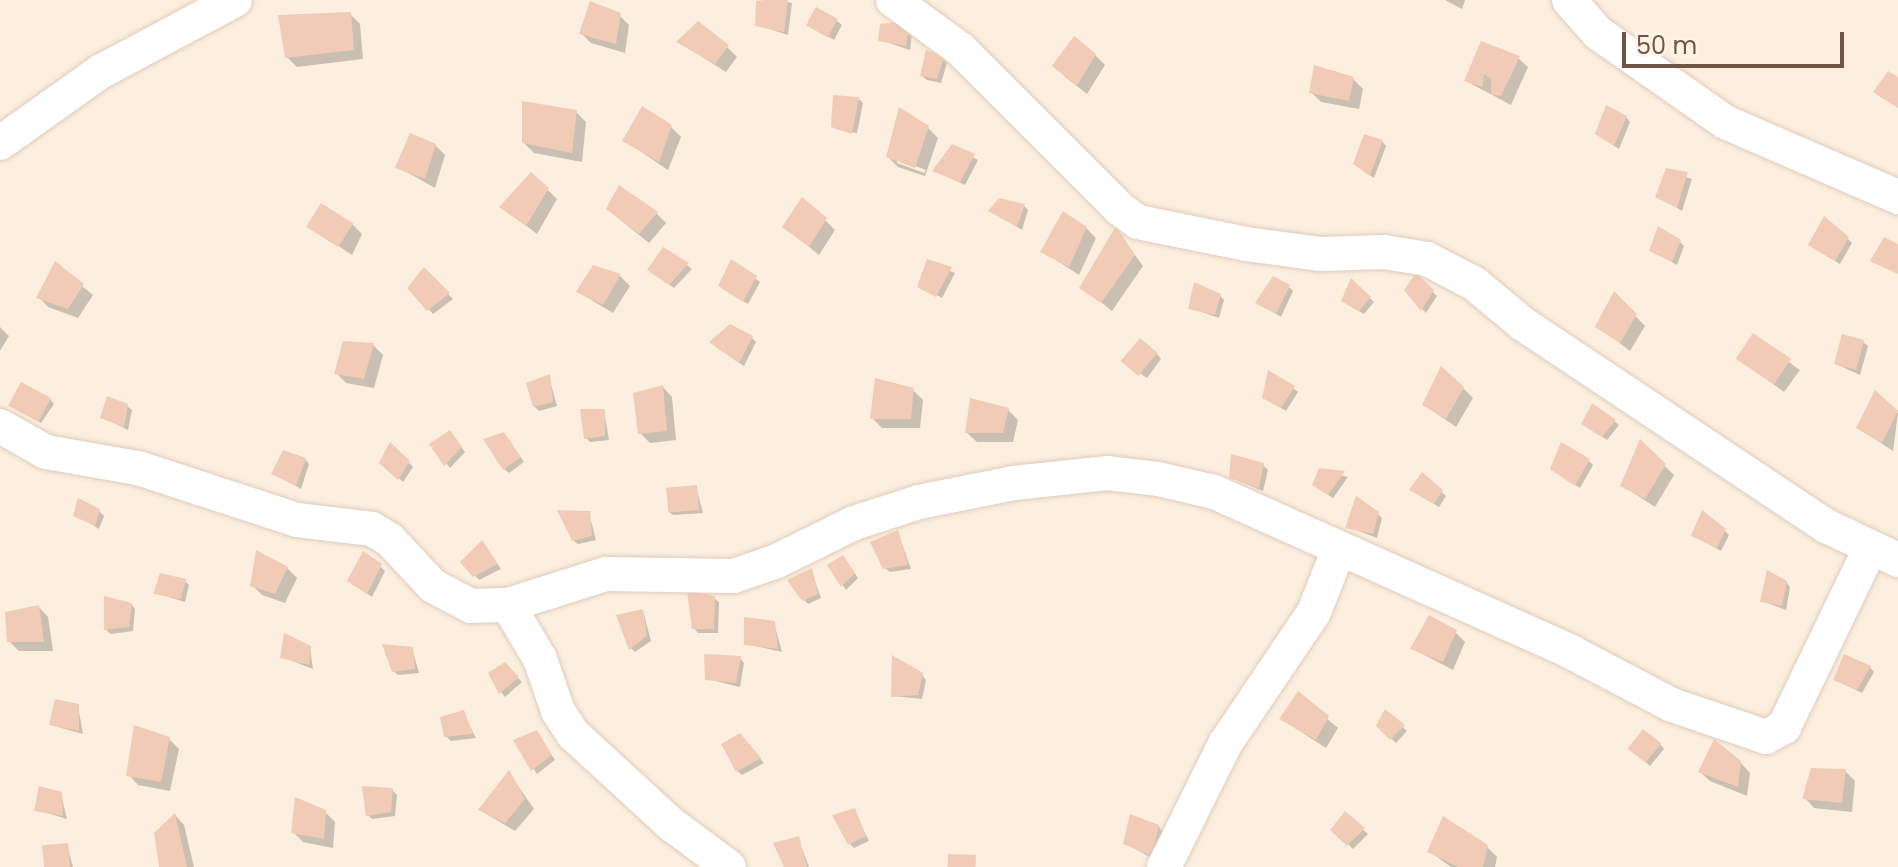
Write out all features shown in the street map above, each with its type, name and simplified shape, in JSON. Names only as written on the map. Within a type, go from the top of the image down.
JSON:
[{"type":"street","points":[[0,143],[100,72],[235,0]]},
{"type":"street","points":[[0,426],[46,452],[138,468],[297,520],[372,529],[390,540],[433,586],[471,606],[508,605],[606,574],[734,576],[777,561],[854,523],[919,502],[1014,483],[1107,473],[1214,492],[1571,652],[1672,705],[1766,737],[1784,727],[1884,555],[1826,526],[1523,324],[1475,284],[1427,259],[1384,252],[1321,254],[1261,246],[1138,222],[1111,201],[960,49],[893,0]]},
{"type":"street","points":[[1569,0],[1598,33],[1725,122],[1898,197]]},
{"type":"street","points":[[1164,867],[1225,744],[1314,612],[1339,549]]},
{"type":"street","points":[[508,605],[540,659],[558,711],[573,734],[671,824],[729,867]]},
{"type":"building","points":[[788,0],[784,32],[755,26],[756,1]]},
{"type":"building","points":[[590,1],[621,13],[616,44],[579,34]]},
{"type":"building","points":[[816,7],[838,19],[828,37],[806,25]]},
{"type":"building","points":[[351,12],[354,50],[285,58],[278,15]]},
{"type":"building","points":[[698,21],[729,45],[715,64],[676,42]]},
{"type":"building","points":[[910,21],[906,46],[878,41],[880,24]]},
{"type":"building","points":[[1074,36],[1096,54],[1077,86],[1052,66]]},
{"type":"building","points":[[1481,41],[1520,56],[1501,96],[1491,94],[1491,79],[1484,74],[1482,87],[1464,81]]},
{"type":"building","points":[[926,50],[944,57],[937,79],[920,76]]},
{"type":"building","points":[[1314,65],[1354,77],[1349,101],[1309,93]]},
{"type":"building","points":[[1888,71],[1898,77],[1898,108],[1873,92]]},
{"type":"building","points":[[833,95],[859,97],[852,134],[831,127]]},
{"type":"building","points":[[522,101],[577,110],[572,153],[522,143]]},
{"type":"building","points":[[1606,105],[1627,116],[1614,146],[1595,134]]},
{"type":"building","points":[[642,106],[672,125],[659,162],[622,141]]},
{"type":"building","points":[[899,107],[929,126],[915,168],[886,157]]},
{"type":"building","points":[[410,133],[436,144],[425,179],[395,168]]},
{"type":"building","points":[[1364,134],[1383,140],[1370,176],[1353,164]]},
{"type":"building","points":[[952,144],[975,154],[960,182],[932,171]]},
{"type":"building","points":[[1666,168],[1688,172],[1677,208],[1655,197]]},
{"type":"building","points":[[531,172],[549,188],[526,226],[499,207]]},
{"type":"building","points":[[619,185],[658,212],[639,234],[606,209]]},
{"type":"building","points":[[802,197],[827,218],[809,247],[782,227]]},
{"type":"building","points":[[999,198],[1025,204],[1017,227],[988,211]]},
{"type":"building","points":[[321,203],[353,223],[338,247],[306,227]]},
{"type":"building","points":[[1063,211],[1087,227],[1069,267],[1040,252]]},
{"type":"building","points":[[1824,216],[1849,237],[1835,261],[1808,245]]},
{"type":"building","points":[[1116,226],[1135,255],[1101,303],[1079,288]]},
{"type":"building","points":[[1658,226],[1681,240],[1672,262],[1649,251]]},
{"type":"building","points":[[1884,237],[1898,244],[1898,274],[1870,261]]},
{"type":"building","points":[[663,247],[689,263],[669,285],[647,270]]},
{"type":"building","points":[[731,259],[757,276],[743,302],[718,286]]},
{"type":"building","points":[[927,259],[952,267],[936,297],[917,287]]},
{"type":"building","points":[[55,261],[84,284],[68,309],[36,298]]},
{"type":"building","points":[[593,265],[621,274],[603,305],[576,292]]},
{"type":"building","points":[[424,267],[450,293],[427,311],[407,288]]},
{"type":"building","points":[[1416,273],[1434,290],[1421,311],[1404,290]]},
{"type":"building","points":[[1273,276],[1290,285],[1276,314],[1255,303]]},
{"type":"building","points":[[1351,278],[1371,297],[1359,311],[1341,301]]},
{"type":"building","points":[[1194,282],[1221,294],[1215,315],[1188,309]]},
{"type":"building","points":[[1614,291],[1637,314],[1620,343],[1595,327]]},
{"type":"building","points":[[730,324],[753,336],[739,363],[709,342]]},
{"type":"building","points":[[1753,333],[1791,359],[1774,384],[1736,359]]},
{"type":"building","points":[[1842,334],[1864,340],[1856,370],[1834,364]]},
{"type":"building","points":[[1140,338],[1158,353],[1138,376],[1121,361]]},
{"type":"building","points":[[343,341],[374,343],[364,379],[334,374]]},
{"type":"building","points":[[1441,366],[1464,387],[1446,419],[1422,405]]},
{"type":"building","points":[[1268,370],[1295,386],[1281,408],[1262,398]]},
{"type":"building","points":[[550,374],[553,402],[533,407],[526,383]]},
{"type":"building","points":[[875,378],[914,388],[911,419],[870,419]]},
{"type":"building","points":[[21,382],[51,398],[38,422],[8,406]]},
{"type":"building","points":[[663,385],[667,431],[638,434],[633,393]]},
{"type":"building","points":[[1875,390],[1898,411],[1882,443],[1856,428]]},
{"type":"building","points":[[107,396],[128,404],[124,427],[100,418]]},
{"type":"building","points":[[970,398],[1009,408],[1003,433],[965,433]]},
{"type":"building","points":[[1592,403],[1616,420],[1602,437],[1581,424]]},
{"type":"building","points":[[580,409],[605,409],[605,436],[584,439]]},
{"type":"building","points":[[450,430],[462,447],[444,466],[429,444]]},
{"type":"building","points":[[504,432],[521,457],[503,470],[483,439]]},
{"type":"building","points":[[1640,439],[1666,464],[1645,499],[1620,486]]},
{"type":"building","points":[[390,442],[410,461],[398,480],[379,463]]},
{"type":"building","points":[[1561,442],[1590,459],[1575,486],[1550,469]]},
{"type":"building","points":[[283,450],[306,458],[296,486],[271,474]]},
{"type":"building","points":[[1231,454],[1264,463],[1259,488],[1229,478]]},
{"type":"building","points":[[1319,468],[1345,471],[1328,495],[1312,485]]},
{"type":"building","points":[[1422,472],[1443,490],[1434,504],[1409,490]]},
{"type":"building","points":[[697,485],[699,510],[668,513],[666,488]]},
{"type":"building","points":[[1356,496],[1379,512],[1373,534],[1345,528]]},
{"type":"building","points":[[78,498],[100,509],[95,526],[73,516]]},
{"type":"building","points":[[557,510],[590,511],[592,536],[572,541]]},
{"type":"building","points":[[1702,510],[1726,529],[1717,548],[1691,536]]},
{"type":"building","points":[[898,530],[908,565],[883,569],[870,542]]},
{"type":"building","points":[[482,540],[498,564],[473,577],[460,562]]},
{"type":"building","points":[[256,550],[288,567],[275,594],[250,586]]},
{"type":"building","points":[[363,551],[382,564],[367,594],[347,581]]},
{"type":"building","points":[[843,555],[855,573],[841,587],[827,565]]},
{"type":"building","points":[[812,568],[818,594],[802,601],[787,580]]},
{"type":"building","points":[[1767,570],[1787,581],[1782,606],[1760,602]]},
{"type":"building","points":[[160,573],[186,579],[181,599],[153,594]]},
{"type":"building","points":[[687,591],[715,596],[714,629],[692,629]]},
{"type":"building","points":[[104,596],[132,603],[129,627],[104,630]]},
{"type":"building","points":[[39,605],[44,642],[7,642],[5,612]]},
{"type":"building","points":[[643,609],[647,636],[629,650],[616,615]]},
{"type":"building","points":[[1429,615],[1457,630],[1443,662],[1410,649]]},
{"type":"building","points":[[744,617],[775,621],[778,649],[744,645]]},
{"type":"building","points":[[284,633],[311,646],[309,665],[280,658]]},
{"type":"building","points":[[382,644],[413,647],[415,669],[392,672]]},
{"type":"building","points":[[704,654],[741,656],[736,683],[705,680]]},
{"type":"building","points":[[1844,654],[1871,666],[1857,690],[1833,680]]},
{"type":"building","points":[[892,655],[923,673],[918,695],[891,697]]},
{"type":"building","points":[[505,662],[519,677],[499,694],[488,673]]},
{"type":"building","points":[[1298,691],[1329,716],[1316,740],[1279,719]]},
{"type":"building","points":[[55,699],[79,704],[79,731],[49,725]]},
{"type":"building","points":[[1385,709],[1405,725],[1390,740],[1376,726]]},
{"type":"building","points":[[464,710],[473,734],[444,737],[440,717]]},
{"type":"building","points":[[134,725],[170,737],[161,782],[126,776]]},
{"type":"building","points":[[1643,729],[1661,743],[1646,763],[1628,749]]},
{"type":"building","points":[[537,730],[552,755],[531,771],[513,740]]},
{"type":"building","points":[[740,733],[761,758],[736,772],[721,744]]},
{"type":"building","points":[[1714,739],[1741,761],[1738,787],[1698,772]]},
{"type":"building","points":[[1811,768],[1846,769],[1842,803],[1802,799]]},
{"type":"building","points":[[509,770],[525,799],[505,823],[478,810]]},
{"type":"building","points":[[39,786],[62,792],[63,816],[34,811]]},
{"type":"building","points":[[362,786],[393,788],[391,812],[366,816]]},
{"type":"building","points":[[295,797],[326,810],[324,839],[291,833]]},
{"type":"building","points":[[855,808],[866,836],[848,845],[832,815]]},
{"type":"building","points":[[1345,811],[1365,828],[1347,846],[1330,830]]},
{"type":"building","points":[[175,813],[187,867],[159,867],[154,833]]},
{"type":"building","points":[[1130,814],[1159,825],[1152,856],[1123,844]]},
{"type":"building","points":[[1443,816],[1488,845],[1483,867],[1458,867],[1427,852]]},
{"type":"building","points":[[799,836],[807,867],[784,867],[773,843]]},
{"type":"building","points":[[68,843],[70,867],[44,867],[42,845]]},
{"type":"building","points":[[948,854],[976,855],[976,867],[948,867]]}]
